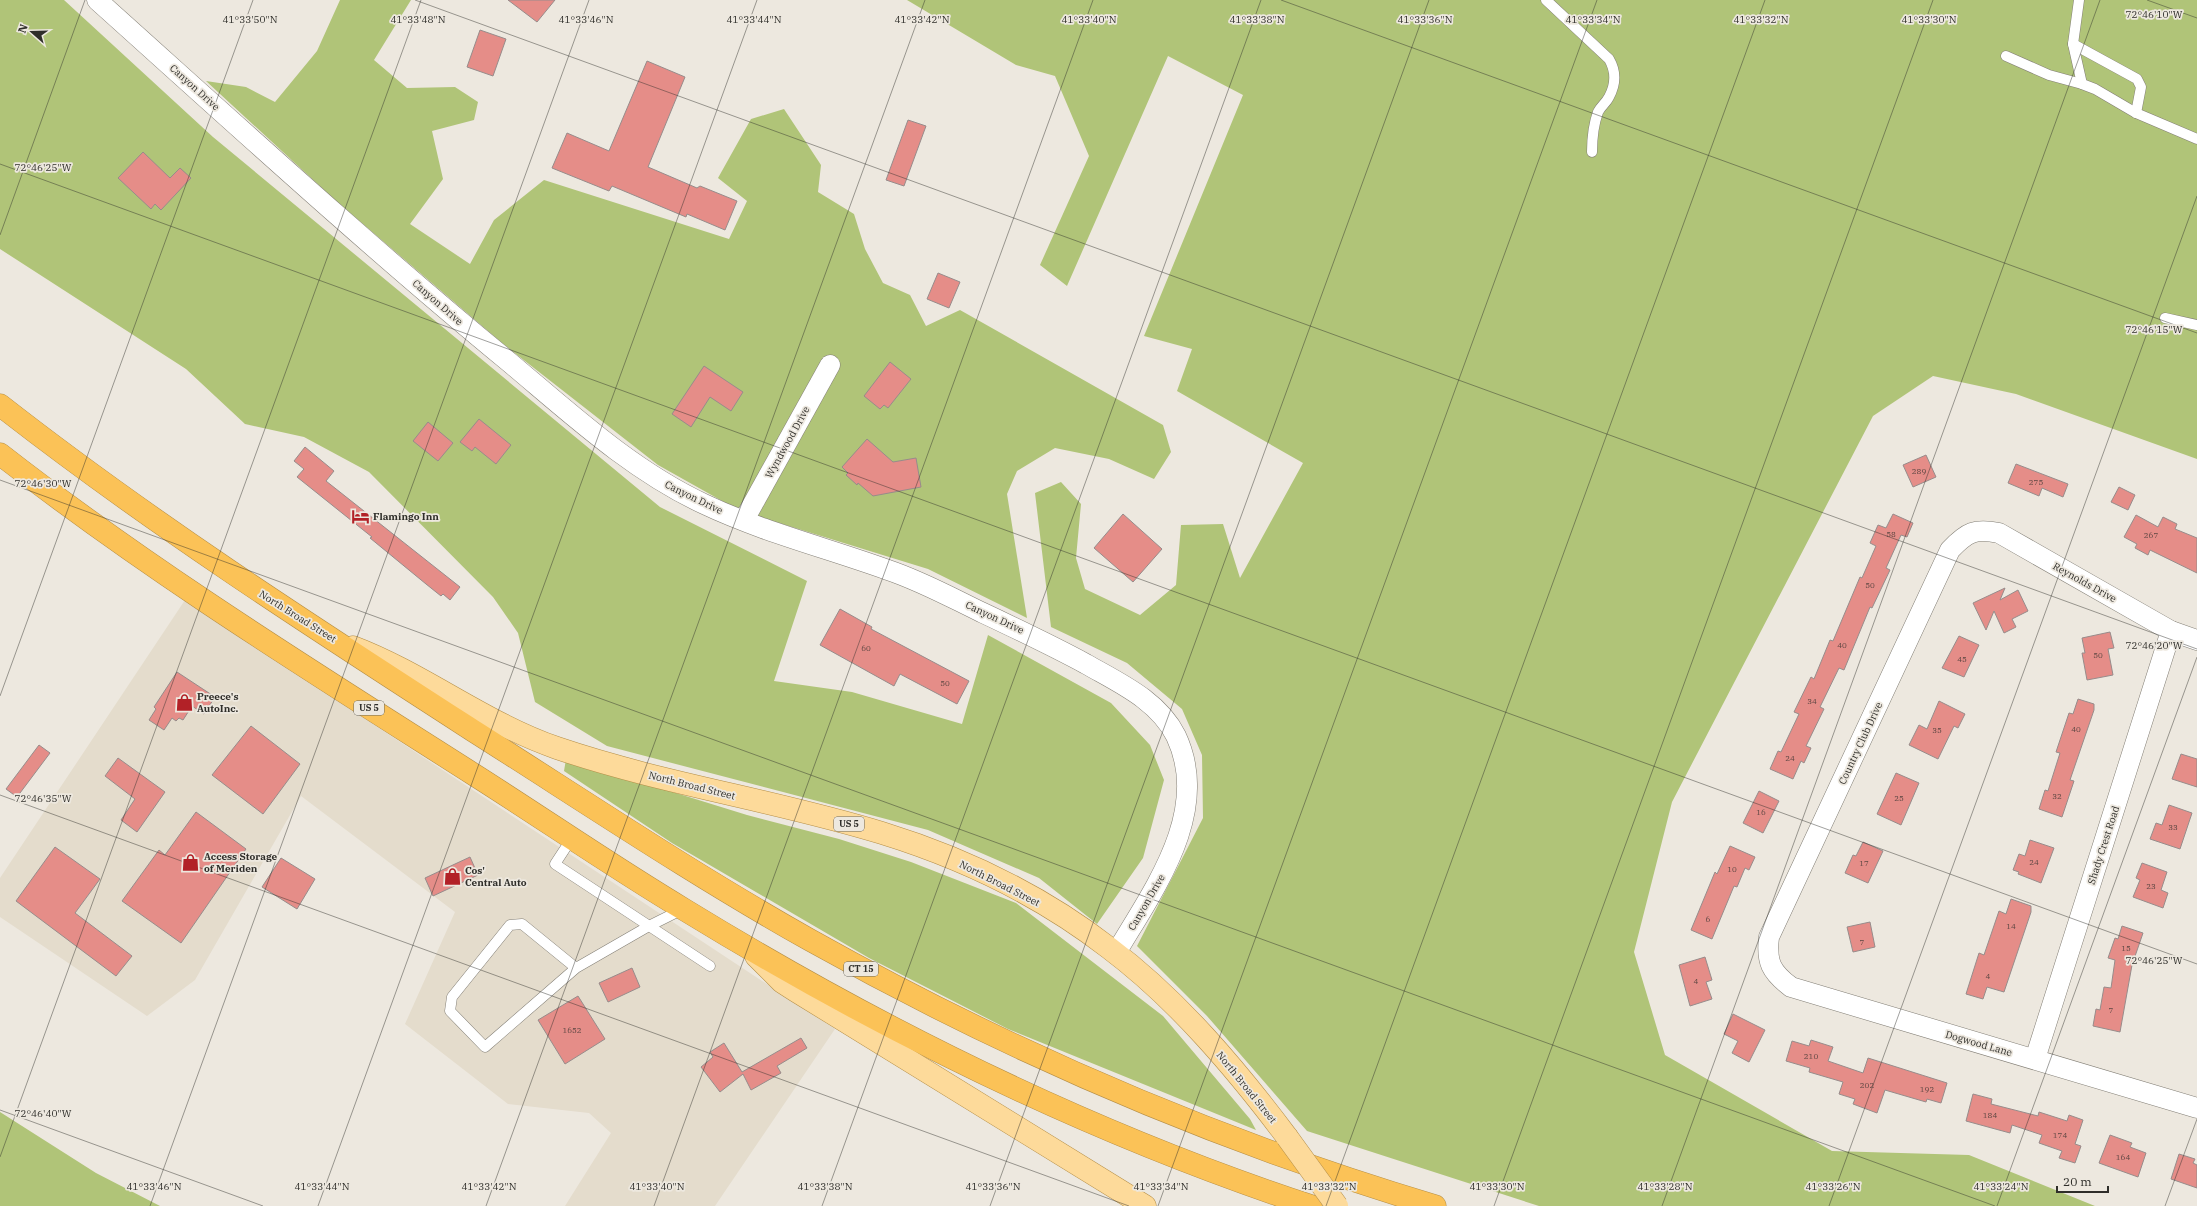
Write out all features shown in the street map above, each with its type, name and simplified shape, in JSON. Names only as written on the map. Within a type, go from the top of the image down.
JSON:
[{"type":"highway","name":"North Broad Street","points":[[0,406],[50,444],[212,560],[333,640]]},
{"type":"highway","name":"US 5","points":[[0,454],[232,619],[683,909],[748,948]]},
{"type":"highway","name":"CT 15","points":[[333,640],[688,867],[807,938],[897,988],[1043,1059],[1153,1107],[1296,1161],[1435,1206]]},
{"type":"highway","points":[[748,948],[856,1008],[1047,1102],[1170,1154],[1311,1206]]},
{"type":"main road","name":"North Broad Street","points":[[333,640],[389,662],[483,716],[555,747],[632,770],[857,826],[935,852],[984,872],[1025,894],[1074,923],[1116,953],[1216,1048],[1244,1081],[1287,1137],[1336,1206]]},
{"type":"main road","name":"US 5","points":[[748,948],[782,982],[1145,1206]]},
{"type":"street","name":"Canyon Drive","points":[[97,0],[289,172],[475,335],[601,437],[675,490],[707,506],[788,538],[889,570],[930,586],[1041,639],[1135,692],[1160,713],[1176,737],[1186,769],[1186,800],[1179,836],[1166,867],[1116,953]]},
{"type":"street","name":"Wyndwood Drive","points":[[744,520],[830,364]]},
{"type":"street","name":"Reynolds Drive","points":[[1972,532],[1985,530],[1999,533],[2171,631],[2197,640]]},
{"type":"street","name":"Country Club Drive","points":[[1770,965],[1768,952],[1769,937],[1772,929],[1950,550],[1961,538],[1972,532]]},
{"type":"street","name":"Shady Crest Road","points":[[2035,1059],[2171,631]]},
{"type":"street","name":"Dogwood Lane","points":[[1770,965],[1778,977],[1791,987],[2197,1108]]},
{"type":"lane","points":[[1546,0],[1608,59],[1614,68],[1615,80],[1609,97],[1599,110],[1593,130],[1592,152]]},
{"type":"lane","points":[[2079,0],[2073,44],[2082,84]]},
{"type":"lane","points":[[2073,44],[2137,79],[2141,87],[2136,113]]},
{"type":"lane","points":[[2006,56],[2049,75],[2082,84],[2136,113],[2197,139]]},
{"type":"lane","points":[[2165,318],[2197,325]]},
{"type":"lane","points":[[572,838],[555,864],[710,966]]},
{"type":"lane","points":[[576,968],[522,924],[510,925],[452,996],[450,1011],[485,1047],[576,968],[649,926],[683,909]]},
{"type":"shaded area","points":[[185,600],[835,1029],[715,1206],[565,1206],[611,1133],[589,1113],[508,1104],[405,1024],[455,912],[301,796],[195,980],[147,1016],[0,917],[0,878]]},
{"type":"green space","points":[[0,0],[64,0],[213,137],[660,507],[807,581],[774,681],[852,692],[962,724],[988,635],[1111,703],[1150,745],[1164,780],[1143,858],[1097,924],[1039,878],[928,830],[607,746],[535,702],[518,633],[493,597],[369,472],[304,437],[245,424],[186,369],[0,249]]},
{"type":"green space","points":[[340,0],[411,0],[374,60],[407,88],[455,87],[478,102],[474,120],[432,131],[443,179],[410,224],[470,264],[494,220],[544,180],[729,239],[747,201],[718,178],[751,119],[784,109],[821,165],[818,192],[854,214],[865,249],[883,283],[910,295],[926,326],[960,310],[1163,425],[1171,452],[1154,479],[1109,459],[1055,448],[1017,471],[1007,494],[1027,618],[928,569],[740,511],[658,465],[502,343],[336,201],[206,81],[246,87],[275,102],[317,51]]},
{"type":"green space","points":[[907,0],[2197,0],[2197,459],[2016,394],[1933,376],[1873,416],[1672,802],[1634,952],[1665,1055],[1832,1151],[1969,1155],[2095,1206],[1539,1206],[1307,1131],[1207,1016],[1137,946],[1203,818],[1202,755],[1182,709],[1127,663],[1051,627],[1035,493],[1061,482],[1081,504],[1076,558],[1085,589],[1140,615],[1176,585],[1181,525],[1223,524],[1240,578],[1303,463],[1177,391],[1192,349],[1144,336],[1243,95],[1168,56],[1067,286],[1040,265],[1089,156],[1055,76],[1016,65]]},
{"type":"green space","points":[[566,759],[747,815],[839,839],[911,862],[1016,903],[1163,1016],[1250,1119],[1256,1130],[1008,1029],[869,958],[672,843],[564,771]]},
{"type":"green space","points":[[0,1112],[96,1173],[160,1206],[0,1206]]},
{"type":"building","points":[[508,0],[555,0],[537,22]]},
{"type":"building","points":[[480,30],[506,39],[493,76],[467,67]]},
{"type":"building","points":[[647,61],[685,77],[648,167],[697,188],[700,186],[737,201],[725,230],[687,214],[686,217],[612,186],[609,191],[552,168],[567,133],[609,151]]},
{"type":"building","points":[[908,120],[926,126],[904,186],[886,180]]},
{"type":"building","points":[[143,152],[170,178],[180,168],[191,178],[161,210],[155,204],[151,209],[118,178]]},
{"type":"building","points":[[938,273],[960,282],[949,308],[927,299]]},
{"type":"building","points":[[890,362],[911,379],[888,408],[884,405],[880,409],[864,396]]},
{"type":"building","points":[[704,366],[743,392],[731,411],[710,397],[691,427],[672,414]]},
{"type":"building","points":[[479,419],[511,445],[496,464],[475,447],[472,451],[460,442]]},
{"type":"building","points":[[428,422],[453,443],[438,461],[413,441]]},
{"type":"building","points":[[867,439],[893,462],[916,458],[921,487],[873,496],[858,483],[857,485],[846,475],[848,473],[842,467]]},
{"type":"building","name":"Flamingo Inn","points":[[305,447],[334,471],[326,481],[460,587],[450,600],[443,594],[441,596],[426,584],[370,538],[372,537],[297,477],[304,469],[294,461]]},
{"type":"building","points":[[1926,455],[1936,477],[1913,487],[1903,465]]},
{"type":"building","points":[[2016,464],[2068,484],[2063,497],[2042,488],[2039,496],[2008,483]]},
{"type":"building","points":[[2119,487],[2135,495],[2128,510],[2111,502]]},
{"type":"building","points":[[1123,514],[1162,549],[1133,582],[1094,548]]},
{"type":"building","points":[[1893,514],[1913,523],[1907,537],[1901,535],[1886,568],[1890,570],[1872,608],[1870,607],[1844,670],[1839,668],[1820,707],[1824,709],[1806,746],[1811,748],[1804,763],[1801,761],[1793,779],[1770,769],[1778,751],[1781,752],[1799,714],[1794,712],[1811,677],[1814,679],[1830,640],[1833,641],[1860,577],[1862,578],[1876,546],[1870,543],[1878,525],[1886,528]]},
{"type":"building","points":[[2136,515],[2158,527],[2163,517],[2177,524],[2175,529],[2197,538],[2197,573],[2150,550],[2148,555],[2135,548],[2137,544],[2124,537]]},
{"type":"building","points":[[2005,588],[2000,600],[2018,590],[2028,611],[2012,619],[2016,627],[2004,633],[1994,611],[1986,630],[1973,603]]},
{"type":"building","points":[[840,609],[872,627],[871,629],[969,681],[957,704],[900,674],[894,686],[820,645]]},
{"type":"building","points":[[2110,632],[2114,648],[2108,649],[2113,675],[2087,680],[2082,653],[2085,653],[2082,638]]},
{"type":"building","points":[[1959,636],[1979,645],[1964,677],[1942,668]]},
{"type":"building","name":"Preece's AutoInc.","points":[[177,672],[215,697],[204,714],[192,706],[183,720],[179,718],[176,721],[172,718],[164,730],[149,720],[156,709],[154,707]]},
{"type":"building","points":[[2078,699],[2094,704],[2094,710],[2070,780],[2074,781],[2062,817],[2039,809],[2045,790],[2048,791],[2060,753],[2056,752],[2069,713],[2073,714]]},
{"type":"building","points":[[1939,701],[1965,714],[1958,728],[1954,726],[1938,759],[1909,745],[1919,725],[1927,729]]},
{"type":"building","points":[[251,726],[300,764],[263,814],[212,775]]},
{"type":"building","points":[[39,745],[50,753],[17,797],[6,789]]},
{"type":"building","points":[[2181,754],[2197,759],[2197,787],[2172,779]]},
{"type":"building","points":[[118,758],[165,792],[137,832],[121,820],[135,799],[105,776]]},
{"type":"building","points":[[1896,773],[1919,783],[1901,825],[1877,814]]},
{"type":"building","points":[[1759,791],[1779,801],[1763,833],[1743,823]]},
{"type":"building","points":[[2169,805],[2192,813],[2180,849],[2150,839],[2156,823],[2162,825]]},
{"type":"building","points":[[196,812],[246,849],[181,943],[122,901],[159,850],[165,855]]},
{"type":"building","points":[[2030,840],[2054,848],[2041,883],[2018,874],[2019,872],[2013,870],[2019,854],[2025,856]]},
{"type":"building","points":[[1863,842],[1883,851],[1868,883],[1845,873],[1853,855],[1856,856]]},
{"type":"building","points":[[1730,846],[1755,857],[1749,870],[1745,868],[1737,887],[1734,886],[1712,939],[1691,930],[1715,872],[1717,874]]},
{"type":"building","points":[[55,847],[100,879],[75,913],[132,956],[116,976],[16,901]]},
{"type":"building","name":"Cos' Central Auto","points":[[470,857],[478,875],[433,896],[425,878]]},
{"type":"building","points":[[281,858],[315,879],[297,909],[262,887]]},
{"type":"building","points":[[2142,863],[2167,872],[2161,890],[2168,893],[2163,908],[2133,897],[2140,880],[2136,878]]},
{"type":"building","points":[[2011,899],[2031,906],[2031,912],[2004,992],[1987,987],[1983,999],[1966,994],[1979,953],[1984,955],[1999,911],[2006,914]]},
{"type":"building","points":[[1870,922],[1875,947],[1853,952],[1847,927]]},
{"type":"building","points":[[2122,926],[2143,933],[2132,965],[2120,1032],[2093,1026],[2096,1009],[2100,1010],[2104,987],[2111,988],[2115,960],[2108,958],[2115,938],[2118,939]]},
{"type":"building","points":[[1705,957],[1712,980],[1706,982],[1712,999],[1690,1006],[1679,965]]},
{"type":"building","points":[[632,968],[640,987],[608,1002],[599,983]]},
{"type":"building","points":[[578,996],[605,1039],[565,1064],[538,1020]]},
{"type":"building","points":[[1733,1014],[1765,1030],[1749,1062],[1732,1053],[1738,1041],[1724,1034]]},
{"type":"building","points":[[801,1038],[807,1048],[777,1066],[781,1073],[751,1090],[743,1074],[720,1092],[701,1067],[713,1057],[710,1052],[724,1043],[742,1072]]},
{"type":"building","points":[[1811,1040],[1833,1047],[1828,1061],[1863,1073],[1868,1058],[1947,1083],[1941,1103],[1927,1099],[1926,1102],[1885,1090],[1877,1113],[1853,1104],[1855,1099],[1839,1094],[1843,1082],[1809,1072],[1810,1068],[1786,1061],[1792,1041],[1809,1046]]},
{"type":"building","points":[[1973,1094],[1992,1099],[1991,1104],[2038,1116],[2039,1112],[2067,1121],[2069,1115],[2083,1120],[2075,1144],[2081,1146],[2075,1163],[2059,1158],[2062,1151],[2039,1143],[2042,1135],[2012,1125],[2010,1133],[1966,1121]]},
{"type":"building","points":[[2110,1135],[2132,1143],[2130,1147],[2146,1153],[2138,1177],[2099,1163]]},
{"type":"building","points":[[2179,1154],[2195,1159],[2193,1163],[2197,1165],[2197,1188],[2171,1179]]},
{"type":"place","name":"Flamingo Inn","points":[[360,516]]},
{"type":"place","name":"Preece's AutoInc.","points":[[184,702]]},
{"type":"place","name":"Access Storage of Meriden","points":[[191,862]]},
{"type":"place","name":"Cos' Central Auto","points":[[452,876]]}]
